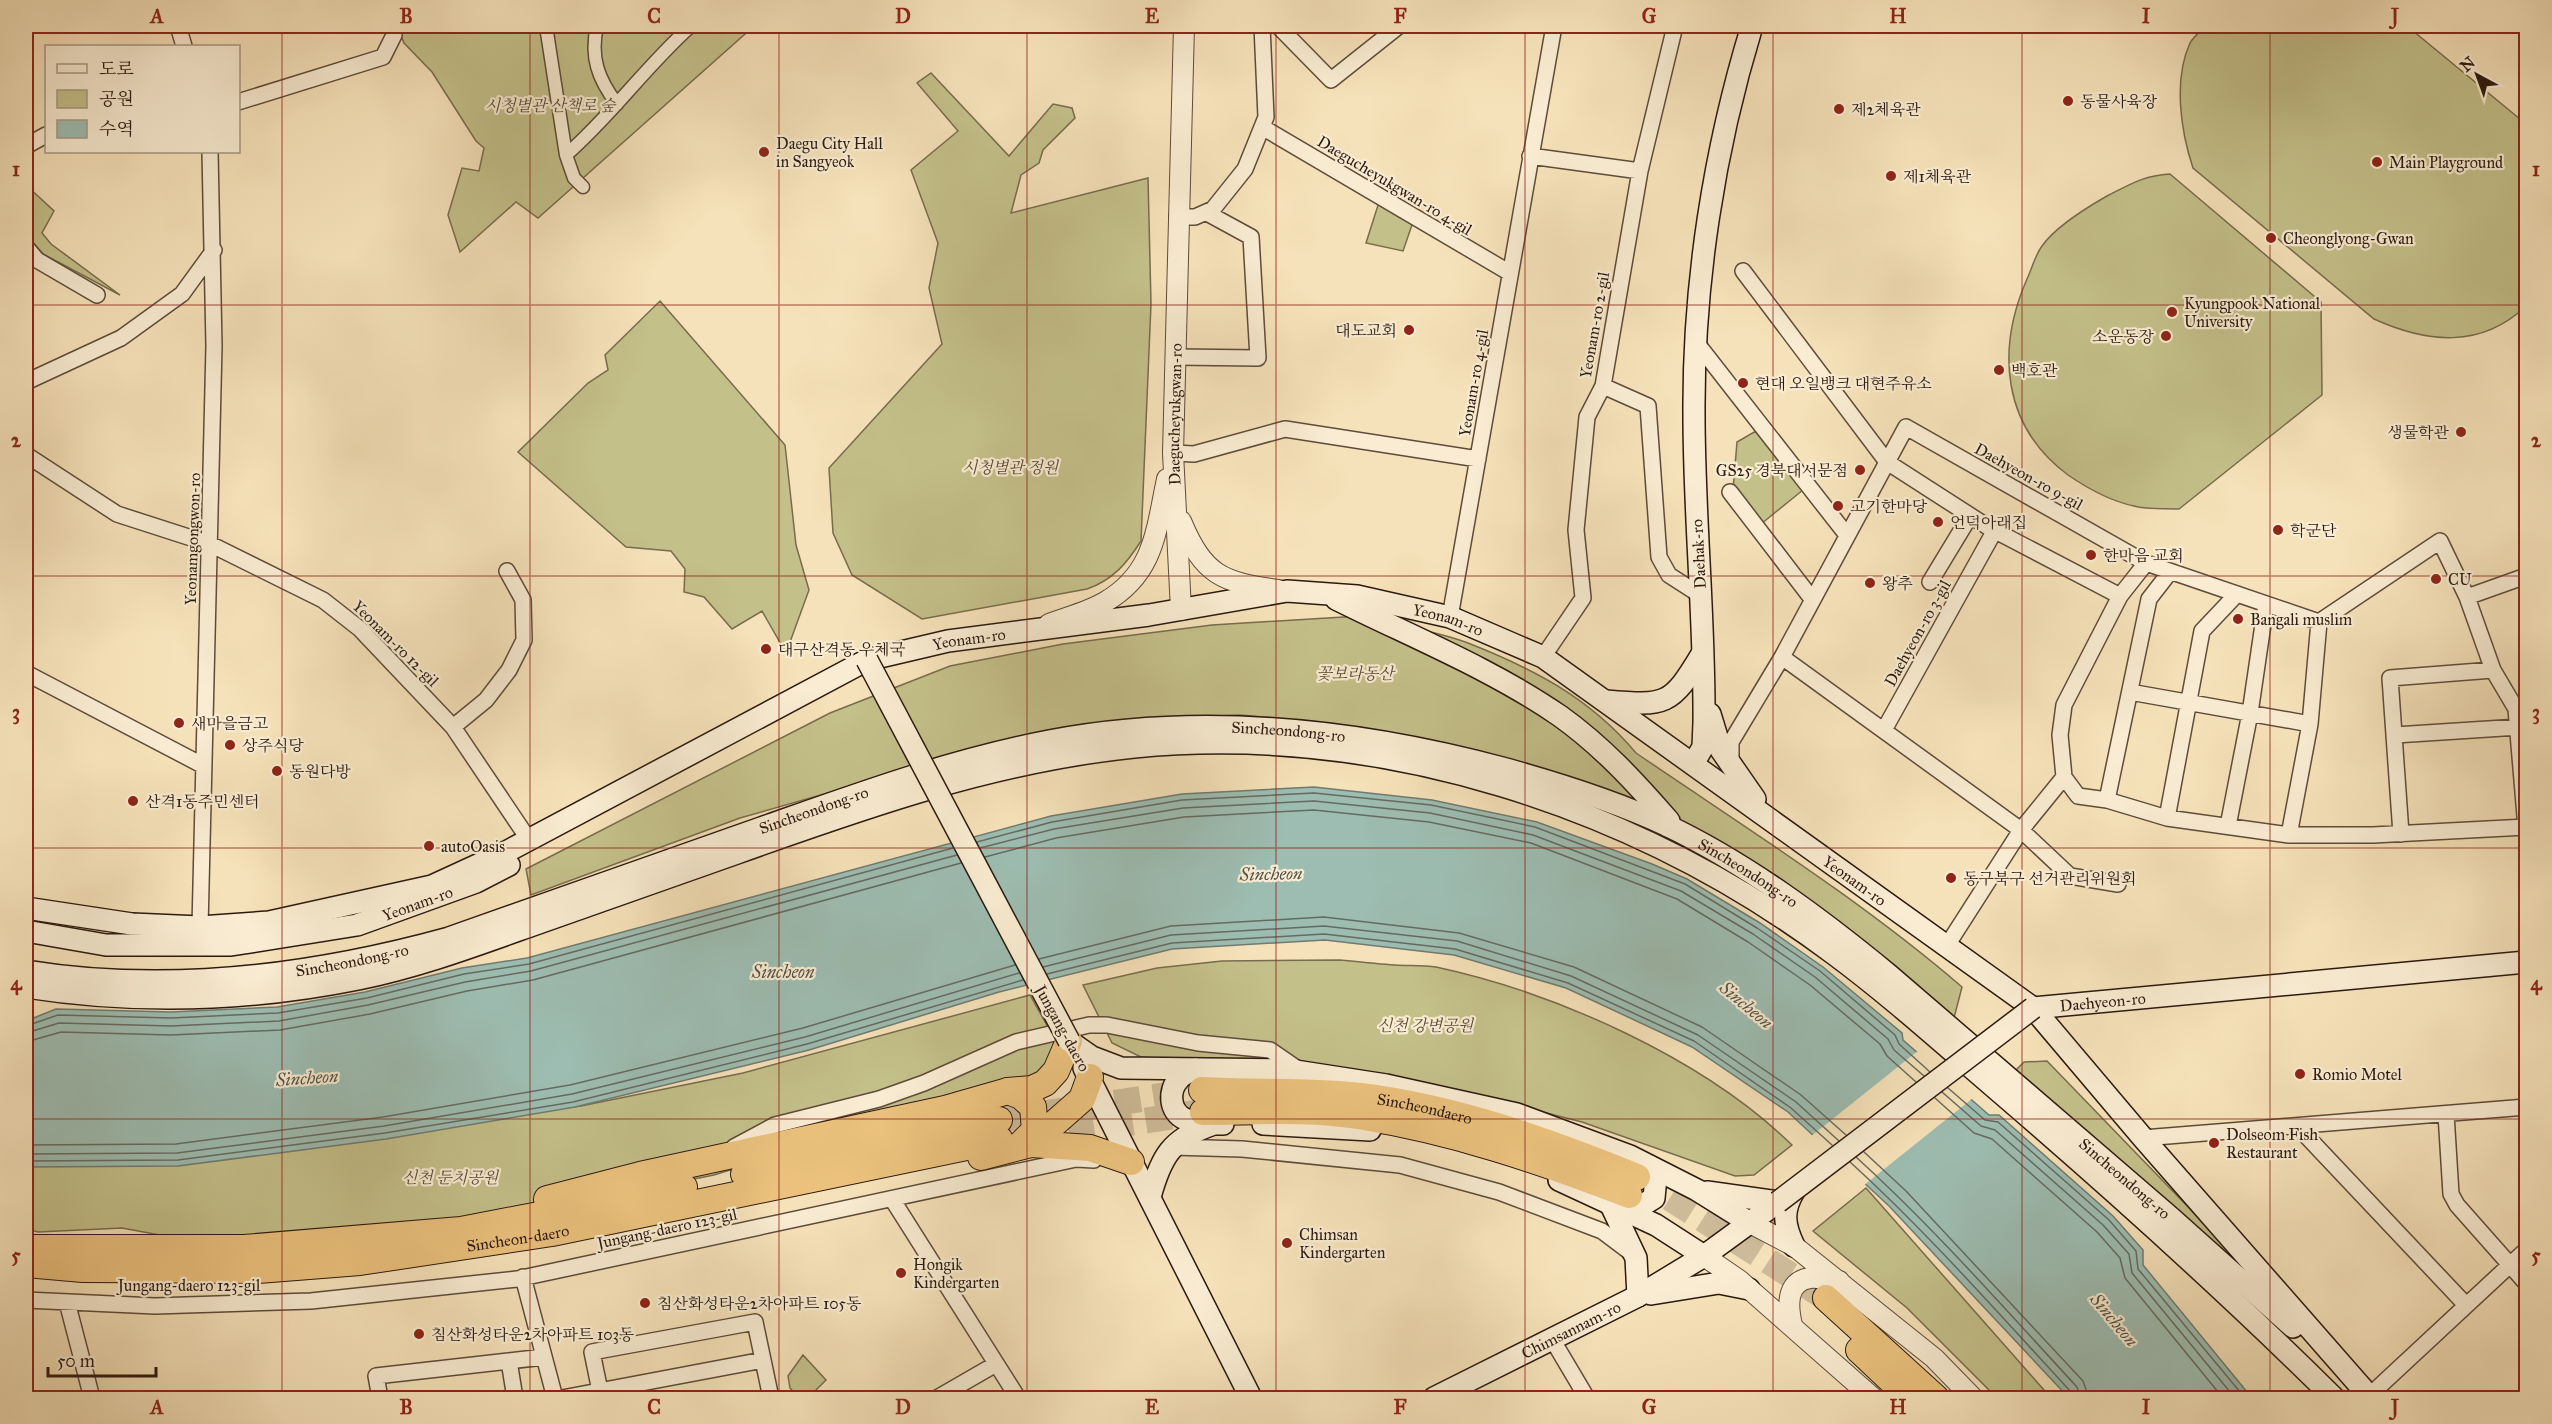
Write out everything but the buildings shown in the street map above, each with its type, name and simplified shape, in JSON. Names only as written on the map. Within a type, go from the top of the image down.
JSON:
[{"type":"highway","points":[[484,1226],[552,1197],[945,1109],[1008,1090],[1032,1089],[1045,1083],[1056,1071],[1069,1041]]},
{"type":"highway","points":[[1012,1138],[1082,1100],[1090,1077]]},
{"type":"highway","points":[[1008,1090],[1021,1096],[1034,1107],[1037,1122],[1035,1130],[1012,1138]]},
{"type":"highway","name":"Sincheondaero","points":[[1203,1099],[1294,1112],[1356,1116],[1470,1139],[1552,1165],[1631,1185]]},
{"type":"highway","points":[[1012,1138],[1090,1148],[1131,1162]]},
{"type":"highway","name":"Sincheon-daero","points":[[26,1264],[83,1269],[258,1270],[360,1262],[552,1233],[647,1213],[858,1187],[1012,1138]]},
{"type":"highway","name":"Sincheon-daero","points":[[26,1248],[243,1248],[484,1226],[1012,1138]]},
{"type":"highway","points":[[26,1231],[141,1236],[243,1248]]},
{"type":"highway","points":[[26,1279],[188,1283],[258,1270]]},
{"type":"highway","points":[[1827,1297],[1910,1398]]},
{"type":"highway","points":[[1827,1297],[1936,1398]]},
{"type":"main road","name":"Daehak-ro","points":[[1693,764],[1703,747],[1705,699],[1695,488],[1696,342],[1704,255],[1718,171],[1734,85],[1752,26]]},
{"type":"main road","name":"Yeonam-ro","points":[[26,908],[132,924],[200,927],[269,922],[432,886],[530,840],[867,660],[948,641],[1181,610],[1287,591],[1357,596],[1450,616],[1543,657],[1948,944],[2033,1008],[2143,1138],[2370,1397]]},
{"type":"main road","points":[[1325,594],[1493,677],[1560,716],[1621,766],[1669,821],[1662,847]]},
{"type":"main road","points":[[1606,701],[1648,705],[1670,699],[1685,682],[1702,654]]},
{"type":"main road","name":"Jungang-daero","points":[[867,660],[1090,1077],[1251,1398]]},
{"type":"main road","points":[[1705,699],[1721,750],[1768,816]]},
{"type":"main road","name":"Yeonam-ro","points":[[26,931],[106,945],[231,945],[357,925],[476,882],[646,791],[765,713]]},
{"type":"main road","name":"Sincheondong-ro","points":[[26,972],[64,978],[168,981],[263,977],[380,957],[449,938],[858,794],[971,759],[1048,741],[1102,733],[1169,728],[1242,727],[1306,730],[1421,748],[1537,778],[1613,803],[1668,826],[1750,873],[1854,946],[2170,1217],[2370,1397]]},
{"type":"main road","name":"Sincheondong-ro","points":[[26,987],[152,999],[265,994],[362,978],[465,949],[917,791],[1054,758],[1136,747],[1211,743],[1296,748],[1381,757],[1464,776],[1534,796],[1662,847],[1721,879],[1836,955],[2157,1229],[2334,1398]]},
{"type":"main road","name":"Daehyeon-ro","points":[[2033,1008],[2526,962]]},
{"type":"main road","points":[[1697,1190],[1750,1223],[1781,1207],[1795,1189],[2033,1008]]},
{"type":"main road","points":[[1069,1041],[1092,1057],[1203,1099]]},
{"type":"main road","points":[[1150,1197],[1155,1178],[1172,1147],[1188,1133],[1203,1099],[1244,1068],[1302,1072],[1386,1085],[1517,1114],[1630,1156],[1638,1296],[1719,1283],[1749,1289]]},
{"type":"main road","points":[[1631,1185],[1697,1190],[1781,1207]]},
{"type":"main road","points":[[1631,1185],[1656,1225],[1704,1256]]},
{"type":"main road","points":[[1781,1207],[1794,1246]]},
{"type":"main road","name":"Chimsannam-ro","points":[[1434,1398],[1638,1296],[1704,1256],[1750,1223]]},
{"type":"street","points":[[240,101],[383,57],[394,35],[392,26]]},
{"type":"street","points":[[546,26],[566,155],[574,178],[582,187]]},
{"type":"street","points":[[597,26],[595,60],[601,84],[617,104]]},
{"type":"street","points":[[566,155],[617,104],[647,67],[691,26]]},
{"type":"street","name":"Daegucheyukgwan-ro","points":[[1181,610],[1173,453],[1177,217],[1184,26]]},
{"type":"street","points":[[1177,217],[1195,217],[1207,213],[1220,203],[1245,169],[1266,117],[1262,26]]},
{"type":"street","points":[[1278,26],[1331,80],[1399,26]]},
{"type":"street","name":"Yeonam-ro 4-gil","points":[[1450,616],[1554,26]]},
{"type":"street","name":"Yeonam-ro 2-gil","points":[[1543,657],[1583,598],[1576,530],[1587,417],[1603,386],[1640,171],[1675,26]]},
{"type":"street","points":[[180,27],[184,45]]},
{"type":"street","name":"Daegucheyukgwan-ro 4-gil","points":[[1262,127],[1510,273]]},
{"type":"street","points":[[26,146],[45,136]]},
{"type":"street","name":"Yeonamgongwon-ro","points":[[200,927],[202,765],[210,544],[214,250],[210,153]]},
{"type":"street","points":[[1530,156],[1640,171]]},
{"type":"street","points":[[1176,357],[1258,358],[1251,237],[1207,213]]},
{"type":"street","points":[[26,247],[37,260],[97,295]]},
{"type":"street","points":[[26,382],[111,343],[138,325],[182,294],[214,250]]},
{"type":"street","points":[[1743,271],[1887,462],[1970,516],[2120,596]]},
{"type":"street","points":[[1696,342],[1846,534]]},
{"type":"street","points":[[1603,386],[1648,406],[1659,557],[1669,575],[1700,595]]},
{"type":"street","name":"Daehyeon-ro 9-gil","points":[[1732,768],[1731,742],[1782,657],[1846,534],[1906,427],[2146,562],[2319,622]]},
{"type":"street","points":[[1034,629],[1104,602],[1138,575],[1153,544],[1173,453],[1194,454],[1285,429],[1478,459]]},
{"type":"street","name":"Yeonam-ro 12-gil","points":[[26,455],[117,514],[210,544],[323,600],[360,629],[453,727],[530,840]]},
{"type":"street","points":[[1730,492],[1812,598]]},
{"type":"street","points":[[1176,510],[1198,554],[1219,576],[1238,584],[1287,591]]},
{"type":"street","points":[[1930,582],[1970,516]]},
{"type":"street","name":"Daehyeon-ro 3-gil","points":[[1884,730],[1995,530]]},
{"type":"street","points":[[2146,562],[2120,596],[2064,705],[2060,735],[2064,777],[2078,796],[2107,800],[2167,818],[2289,835],[2401,834],[2526,827],[2519,727],[2521,708],[2493,670],[2467,597],[2440,541],[2319,622],[2310,724],[2289,835]]},
{"type":"street","points":[[453,727],[486,700],[509,670],[524,640],[523,600],[507,571]]},
{"type":"street","points":[[2107,800],[2149,599],[2170,572]]},
{"type":"street","points":[[2467,597],[2526,576]]},
{"type":"street","points":[[2167,818],[2202,631],[2237,594]]},
{"type":"street","points":[[2228,826],[2250,713],[2266,604]]},
{"type":"street","points":[[1782,657],[2021,830],[2070,876],[2118,884]]},
{"type":"street","points":[[2401,834],[2390,678],[2493,670]]},
{"type":"street","points":[[26,672],[202,765]]},
{"type":"street","points":[[2130,692],[2187,704],[2310,724]]},
{"type":"street","points":[[1712,720],[1732,725],[1743,721]]},
{"type":"street","points":[[2395,735],[2519,727]]},
{"type":"street","points":[[1948,944],[2021,830],[2064,777]]},
{"type":"street","points":[[713,1160],[775,1125],[879,1099],[924,1083],[1016,1042],[1089,1025],[1107,1025],[1198,1043],[1270,1050],[1302,1072]]},
{"type":"street","points":[[2143,1138],[2526,1107]]},
{"type":"street","points":[[2445,1114],[2451,1194],[2457,1205],[2526,1282]]},
{"type":"street","points":[[2297,1126],[2466,1305]]},
{"type":"street","points":[[1172,1147],[1242,1149],[1400,1165],[1499,1192],[1602,1231],[1636,1258]]},
{"type":"street","name":"Jungang-daero 123-gil","points":[[26,1300],[154,1306],[311,1301],[523,1277],[1076,1160],[1131,1162]]},
{"type":"street","points":[[892,1199],[1018,1398]]},
{"type":"street","points":[[1750,1223],[1794,1246],[1827,1297]]},
{"type":"street","points":[[2370,1397],[2526,1250]]},
{"type":"street","points":[[1704,1256],[1792,1325],[1873,1398]]},
{"type":"street","points":[[523,1277],[555,1398]]},
{"type":"street","points":[[1792,1325],[1787,1304],[1794,1286],[1809,1278],[1827,1297],[1934,1358],[1973,1398]]},
{"type":"street","points":[[67,1302],[92,1398]]},
{"type":"street","points":[[600,1391],[592,1352],[755,1322],[771,1398]]},
{"type":"street","points":[[1552,1339],[1587,1398]]},
{"type":"street","points":[[380,1398],[376,1376],[544,1358]]},
{"type":"street","points":[[562,1398],[763,1360]]},
{"type":"street","points":[[509,1361],[515,1398]]},
{"type":"street","points":[[937,1398],[996,1364]]},
{"type":"green space","name":"시청별관 산책로 숲","points":[[397,26],[754,26],[538,218],[516,202],[460,252],[448,215],[462,168],[479,171],[484,148],[476,141],[432,72],[404,43]]},
{"type":"green space","points":[[2206,26],[2407,26],[2526,124],[2526,306],[2509,320],[2491,330],[2453,338],[2414,333],[2374,319],[2193,168],[2182,122],[2180,89],[2190,43]]},
{"type":"green space","name":"시청별관 정원","points":[[931,73],[1009,156],[1053,104],[1072,108],[1075,118],[1043,150],[1039,163],[1021,175],[1011,213],[1148,178],[1151,304],[1141,541],[1130,557],[1112,576],[1087,589],[922,619],[852,575],[833,533],[829,468],[942,344],[929,288],[938,243],[911,170],[958,131],[917,83]]},
{"type":"green space","name":"소운동장","points":[[2170,174],[2321,302],[2322,395],[2179,509],[2145,508],[2125,504],[2083,485],[2068,475],[2046,455],[2029,434],[2018,410],[2011,385],[2009,359],[2011,333],[2017,306],[2037,254],[2048,239],[2072,218],[2107,196],[2144,179]]},
{"type":"green space","points":[[26,185],[54,211],[42,233],[51,244],[120,295],[43,254],[26,234]]},
{"type":"green space","points":[[1379,202],[1413,222],[1403,251],[1366,243]]},
{"type":"green space","points":[[660,301],[785,445],[796,545],[809,590],[786,653],[762,611],[732,629],[704,597],[684,592],[685,569],[671,551],[626,547],[518,452],[588,383],[608,370],[605,355]]},
{"type":"green space","points":[[1756,431],[1803,490],[1761,524],[1733,490],[1737,442]]},
{"type":"green space","name":"꽃보라동산","points":[[1360,616],[1428,631],[1468,643],[1516,663],[1580,701],[1600,716],[1636,753],[1761,837],[1884,924],[1962,987],[1954,1018],[1771,879],[1484,755],[1318,722],[1240,715],[1145,719],[968,753],[740,818],[531,895],[526,869],[830,713],[950,666],[1063,644],[1212,625]]},
{"type":"green space","name":"신천 강변공원","points":[[1340,960],[1436,967],[1530,994],[1579,1012],[1673,1058],[1756,1114],[1792,1145],[1754,1175],[1735,1176],[1582,1122],[1436,1085],[1262,1059],[1141,1057],[1112,1043],[1083,985],[1157,968],[1222,961]]},
{"type":"green space","name":"신천 둔치공원","points":[[1030,995],[1059,1047],[1051,1076],[875,1125],[714,1175],[449,1228],[208,1244],[122,1228],[38,1232],[26,1229],[26,1167],[581,1106],[743,1073]]},
{"type":"green space","points":[[2047,1061],[2280,1302],[2014,1072],[2024,1062]]},
{"type":"green space","points":[[1866,1188],[2051,1398],[1997,1398],[1907,1308],[1813,1231]]},
{"type":"green space","points":[[803,1355],[826,1380],[808,1398],[799,1398],[790,1388],[788,1376]]},
{"type":"water","name":"Sincheon","points":[[1314,787],[1432,800],[1537,822],[1687,879],[1760,923],[1823,967],[1902,1033],[1903,1040],[1989,1115],[1999,1115],[2113,1216],[2143,1250],[2143,1265],[2252,1398],[2069,1398],[1889,1206],[1788,1112],[1692,1047],[1566,988],[1454,955],[1325,940],[1172,949],[999,992],[809,1050],[575,1107],[386,1139],[178,1166],[26,1167],[26,1021],[56,1009],[171,1012],[277,1007],[365,992],[462,968],[527,958],[1051,816],[1182,794]]},
{"type":"pier","points":[[1919,1050],[1973,1098],[1863,1186],[1810,1137]]},
{"type":"tunnel","points":[[999,1120],[1202,1090]]},
{"type":"tunnel","points":[[1030,1138],[1202,1112]]},
{"type":"tunnel","points":[[1637,1177],[1826,1298]]},
{"type":"place","name":"동물사육장","points":[[2068,101]]},
{"type":"place","name":"제2체육관","points":[[1839,109]]},
{"type":"place","name":"Daegu City Hall in Sangyeok","points":[[764,152]]},
{"type":"place","name":"Main Playground","points":[[2377,162]]},
{"type":"place","name":"제1체육관","points":[[1891,176]]},
{"type":"place","name":"Cheonglyong-Gwan","points":[[2271,238]]},
{"type":"place","name":"Kyungpook National University","points":[[2172,312]]},
{"type":"place","name":"대도교회","points":[[1409,330]]},
{"type":"place","name":"소운동장","points":[[2166,336]]},
{"type":"place","name":"백호관","points":[[1999,370]]},
{"type":"place","name":"현대 오일뱅크 대현주유소","points":[[1743,383]]},
{"type":"place","name":"생물학관","points":[[2461,432]]},
{"type":"place","name":"GS25 경북대서문점","points":[[1860,470]]},
{"type":"place","name":"고기한마당","points":[[1838,506]]},
{"type":"place","name":"언덕아래집","points":[[1938,522]]},
{"type":"place","name":"학군단","points":[[2278,530]]},
{"type":"place","name":"한마음 교회","points":[[2091,555]]},
{"type":"place","name":"CU","points":[[2436,579]]},
{"type":"place","name":"왕추","points":[[1870,583]]},
{"type":"place","name":"Bangali muslim","points":[[2238,619]]},
{"type":"place","name":"대구산격동 우체국","points":[[766,649]]},
{"type":"place","name":"새마을금고","points":[[179,723]]},
{"type":"place","name":"상주식당","points":[[230,745]]},
{"type":"place","name":"동원다방","points":[[277,771]]},
{"type":"place","name":"산격1동주민센터","points":[[133,801]]},
{"type":"place","name":"autoOasis","points":[[429,846]]},
{"type":"place","name":"동구북구 선거관리위원회","points":[[1951,878]]},
{"type":"place","name":"Romio Motel","points":[[2300,1074]]},
{"type":"place","name":"Dolseom Fish Restaurant","points":[[2214,1143]]},
{"type":"place","name":"Chimsan Kindergarten","points":[[1287,1243]]},
{"type":"place","name":"Hongik Kindergarten","points":[[901,1273]]},
{"type":"place","name":"침산화성타운2차아파트 105동","points":[[645,1303]]},
{"type":"place","name":"침산화성타운2차아파트 103동","points":[[419,1334]]}]
